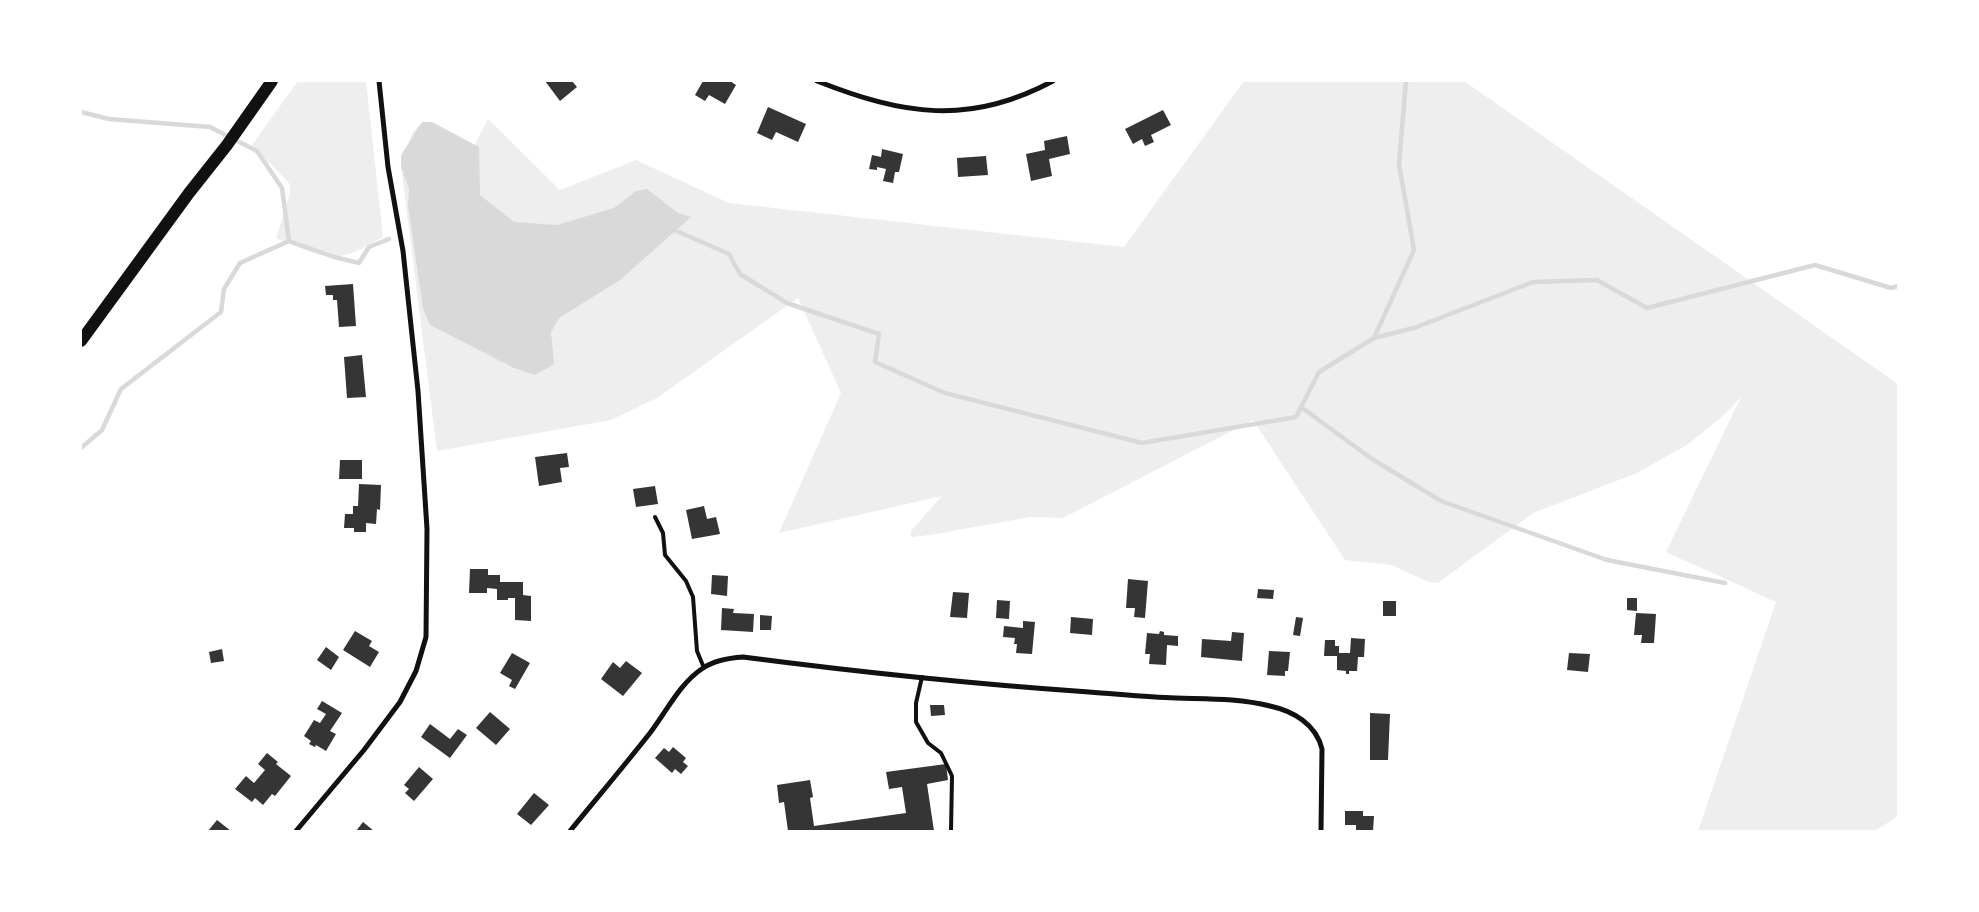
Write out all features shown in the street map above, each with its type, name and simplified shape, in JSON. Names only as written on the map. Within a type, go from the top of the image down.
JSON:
[{"type":"main road","points":[[81,341],[189,193],[227,146],[272,81]]},
{"type":"street","points":[[296,831],[364,750],[400,702],[416,671],[426,637],[427,536],[418,391],[404,260],[388,167],[379,81]]},
{"type":"street","points":[[817,81],[867,99],[894,106],[942,112],[986,108],[1027,94],[1053,81]]},
{"type":"street","points":[[570,831],[631,758],[680,691],[704,668],[722,660],[743,658],[815,668],[1097,693],[1239,700],[1271,706],[1291,713],[1308,725],[1320,740],[1322,749],[1321,831]]},
{"type":"lane","points":[[655,517],[663,533],[665,555],[686,582],[693,597],[697,651],[704,668]]},
{"type":"lane","points":[[922,677],[916,703],[916,722],[928,742],[941,753],[952,776],[950,831]]},
{"type":"shaded area","points":[[298,81],[366,81],[383,237],[346,255],[324,255],[299,248],[276,238],[290,193],[289,183],[252,145]]},
{"type":"shaded area","points":[[1244,81],[1464,81],[1898,384],[1898,816],[1875,831],[1698,831],[1776,602],[1666,552],[1741,397],[1722,417],[1687,445],[1637,473],[1533,513],[1438,583],[1428,582],[1392,565],[1345,560],[1253,420],[1063,518],[1030,517],[911,537],[911,531],[942,496],[779,533],[841,393],[798,298],[657,398],[611,420],[437,451],[402,174],[408,171],[405,153],[412,134],[418,126],[427,122],[434,123],[474,146],[488,119],[560,190],[636,160],[729,203],[1124,247]]},
{"type":"shaded area","points":[[422,122],[432,122],[479,147],[480,195],[514,222],[557,225],[614,208],[636,191],[647,189],[678,213],[691,217],[620,280],[559,318],[551,332],[554,364],[535,375],[514,368],[430,325],[423,308],[408,206],[409,188],[401,168],[401,155]]},
{"type":"building","points":[[545,81],[572,81],[577,87],[560,101]]},
{"type":"building","points":[[703,81],[730,81],[736,85],[725,104],[709,95],[705,101],[695,95]]},
{"type":"building","points":[[768,107],[806,124],[798,142],[776,132],[772,140],[757,133]]},
{"type":"building","points":[[1163,110],[1171,125],[1151,135],[1154,142],[1145,146],[1142,139],[1133,144],[1125,129]]},
{"type":"building","points":[[1067,136],[1070,154],[1049,159],[1052,176],[1031,181],[1026,154],[1045,150],[1044,141]]},
{"type":"building","points":[[882,149],[903,154],[899,172],[895,172],[893,183],[883,181],[886,169],[877,167],[877,170],[869,169],[872,155],[881,157]]},
{"type":"building","points":[[986,156],[988,175],[958,177],[957,158]]},
{"type":"building","points":[[353,284],[356,326],[339,327],[337,300],[333,300],[333,295],[326,295],[325,286]]},
{"type":"building","points":[[362,355],[366,397],[347,398],[344,357]]},
{"type":"building","points":[[567,453],[569,467],[560,468],[562,482],[539,486],[535,457]]},
{"type":"building","points":[[340,460],[362,460],[362,479],[339,479]]},
{"type":"building","points":[[359,484],[381,485],[380,510],[377,509],[376,524],[366,523],[366,532],[354,532],[354,528],[344,528],[345,514],[353,514],[353,506],[358,506]]},
{"type":"building","points":[[655,486],[658,504],[636,507],[633,489]]},
{"type":"building","points":[[704,506],[707,519],[716,517],[720,534],[692,539],[686,510]]},
{"type":"building","points":[[470,569],[488,569],[488,575],[500,575],[500,582],[523,582],[523,595],[531,596],[531,621],[515,620],[515,598],[497,600],[497,589],[487,588],[487,593],[469,593]]},
{"type":"building","points":[[712,575],[728,576],[727,596],[711,594]]},
{"type":"building","points":[[1128,579],[1148,581],[1145,618],[1134,617],[1135,608],[1126,608]]},
{"type":"building","points":[[1258,589],[1274,590],[1273,599],[1257,598]]},
{"type":"building","points":[[953,592],[969,593],[967,618],[950,617]]},
{"type":"building","points":[[1627,598],[1637,598],[1637,611],[1627,610]]},
{"type":"building","points":[[997,600],[1010,601],[1009,619],[996,618]]},
{"type":"building","points":[[1383,601],[1396,601],[1396,616],[1383,616]]},
{"type":"building","points":[[722,608],[734,609],[733,613],[754,614],[753,632],[721,630]]},
{"type":"building","points":[[1636,613],[1656,614],[1654,643],[1641,643],[1642,635],[1634,635]]},
{"type":"building","points":[[760,615],[772,616],[771,630],[760,630]]},
{"type":"building","points":[[1071,617],[1093,619],[1092,635],[1070,633]]},
{"type":"building","points":[[1296,617],[1303,618],[1300,636],[1293,635]]},
{"type":"building","points":[[1023,621],[1035,622],[1032,654],[1016,653],[1017,644],[1014,644],[1015,638],[1003,637],[1004,626],[1023,628]]},
{"type":"building","points":[[355,631],[372,641],[369,646],[379,652],[370,667],[343,650]]},
{"type":"building","points":[[1160,631],[1164,632],[1164,635],[1178,636],[1178,646],[1167,645],[1166,665],[1149,664],[1150,654],[1145,654],[1147,633],[1159,634]]},
{"type":"building","points":[[1232,632],[1244,633],[1242,661],[1201,657],[1202,639],[1231,641]]},
{"type":"building","points":[[1351,638],[1365,639],[1364,657],[1358,657],[1357,671],[1349,671],[1349,674],[1346,674],[1346,671],[1337,670],[1337,656],[1324,656],[1325,640],[1335,640],[1335,646],[1339,646],[1339,653],[1350,653]]},
{"type":"building","points":[[326,647],[339,657],[331,670],[317,660]]},
{"type":"building","points":[[222,649],[224,661],[211,663],[209,652]]},
{"type":"building","points":[[1269,651],[1290,652],[1288,671],[1285,671],[1285,676],[1267,675]]},
{"type":"building","points":[[512,653],[530,663],[515,689],[509,686],[512,680],[500,673]]},
{"type":"building","points":[[1569,653],[1590,654],[1588,672],[1567,670]]},
{"type":"building","points":[[626,661],[642,673],[623,696],[601,679],[613,662],[620,668]]},
{"type":"building","points":[[322,701],[342,713],[330,731],[336,734],[326,751],[316,745],[315,747],[309,744],[311,741],[304,736],[314,720],[320,723],[326,714],[317,709]]},
{"type":"building","points":[[930,705],[944,705],[945,715],[931,716]]},
{"type":"building","points":[[490,712],[510,729],[496,745],[476,728]]},
{"type":"building","points":[[1370,713],[1390,714],[1388,760],[1370,760]]},
{"type":"building","points":[[430,724],[450,739],[458,729],[467,735],[450,758],[421,737]]},
{"type":"building","points":[[673,747],[686,758],[683,762],[688,766],[681,774],[675,769],[672,773],[655,758],[664,748],[669,752]]},
{"type":"building","points":[[267,753],[278,762],[276,764],[291,776],[275,796],[272,794],[263,805],[255,798],[252,802],[235,789],[246,776],[254,783],[265,770],[258,764]]},
{"type":"building","points":[[946,764],[948,780],[927,784],[934,831],[788,831],[784,802],[779,803],[777,785],[810,780],[813,797],[810,798],[814,826],[906,813],[902,787],[889,789],[886,772]]},
{"type":"building","points":[[419,767],[433,779],[414,801],[405,793],[409,789],[404,785]]},
{"type":"building","points":[[534,793],[549,805],[531,825],[517,814]]},
{"type":"building","points":[[1345,811],[1363,811],[1363,816],[1374,816],[1373,831],[1356,831],[1356,825],[1345,825]]},
{"type":"building","points":[[217,820],[231,831],[208,831]]},
{"type":"building","points":[[363,822],[374,831],[356,831]]},
{"type":"waterway","points":[[1374,338],[1414,250],[1399,164],[1406,81]]},
{"type":"waterway","points":[[81,112],[109,119],[210,127],[257,151],[282,188],[289,241],[240,263],[224,289],[221,312],[121,389],[102,430],[81,448]]},
{"type":"waterway","points":[[672,229],[729,254],[740,274],[787,303],[879,334],[875,362],[945,393],[1142,443],[1296,417],[1319,372],[1374,338],[1414,328],[1533,282],[1597,280],[1647,308],[1815,265],[1891,288],[1898,286]]},
{"type":"waterway","points":[[289,241],[334,257],[359,263],[369,247],[389,239]]},
{"type":"waterway","points":[[1301,407],[1372,459],[1441,501],[1607,560],[1725,583]]}]
